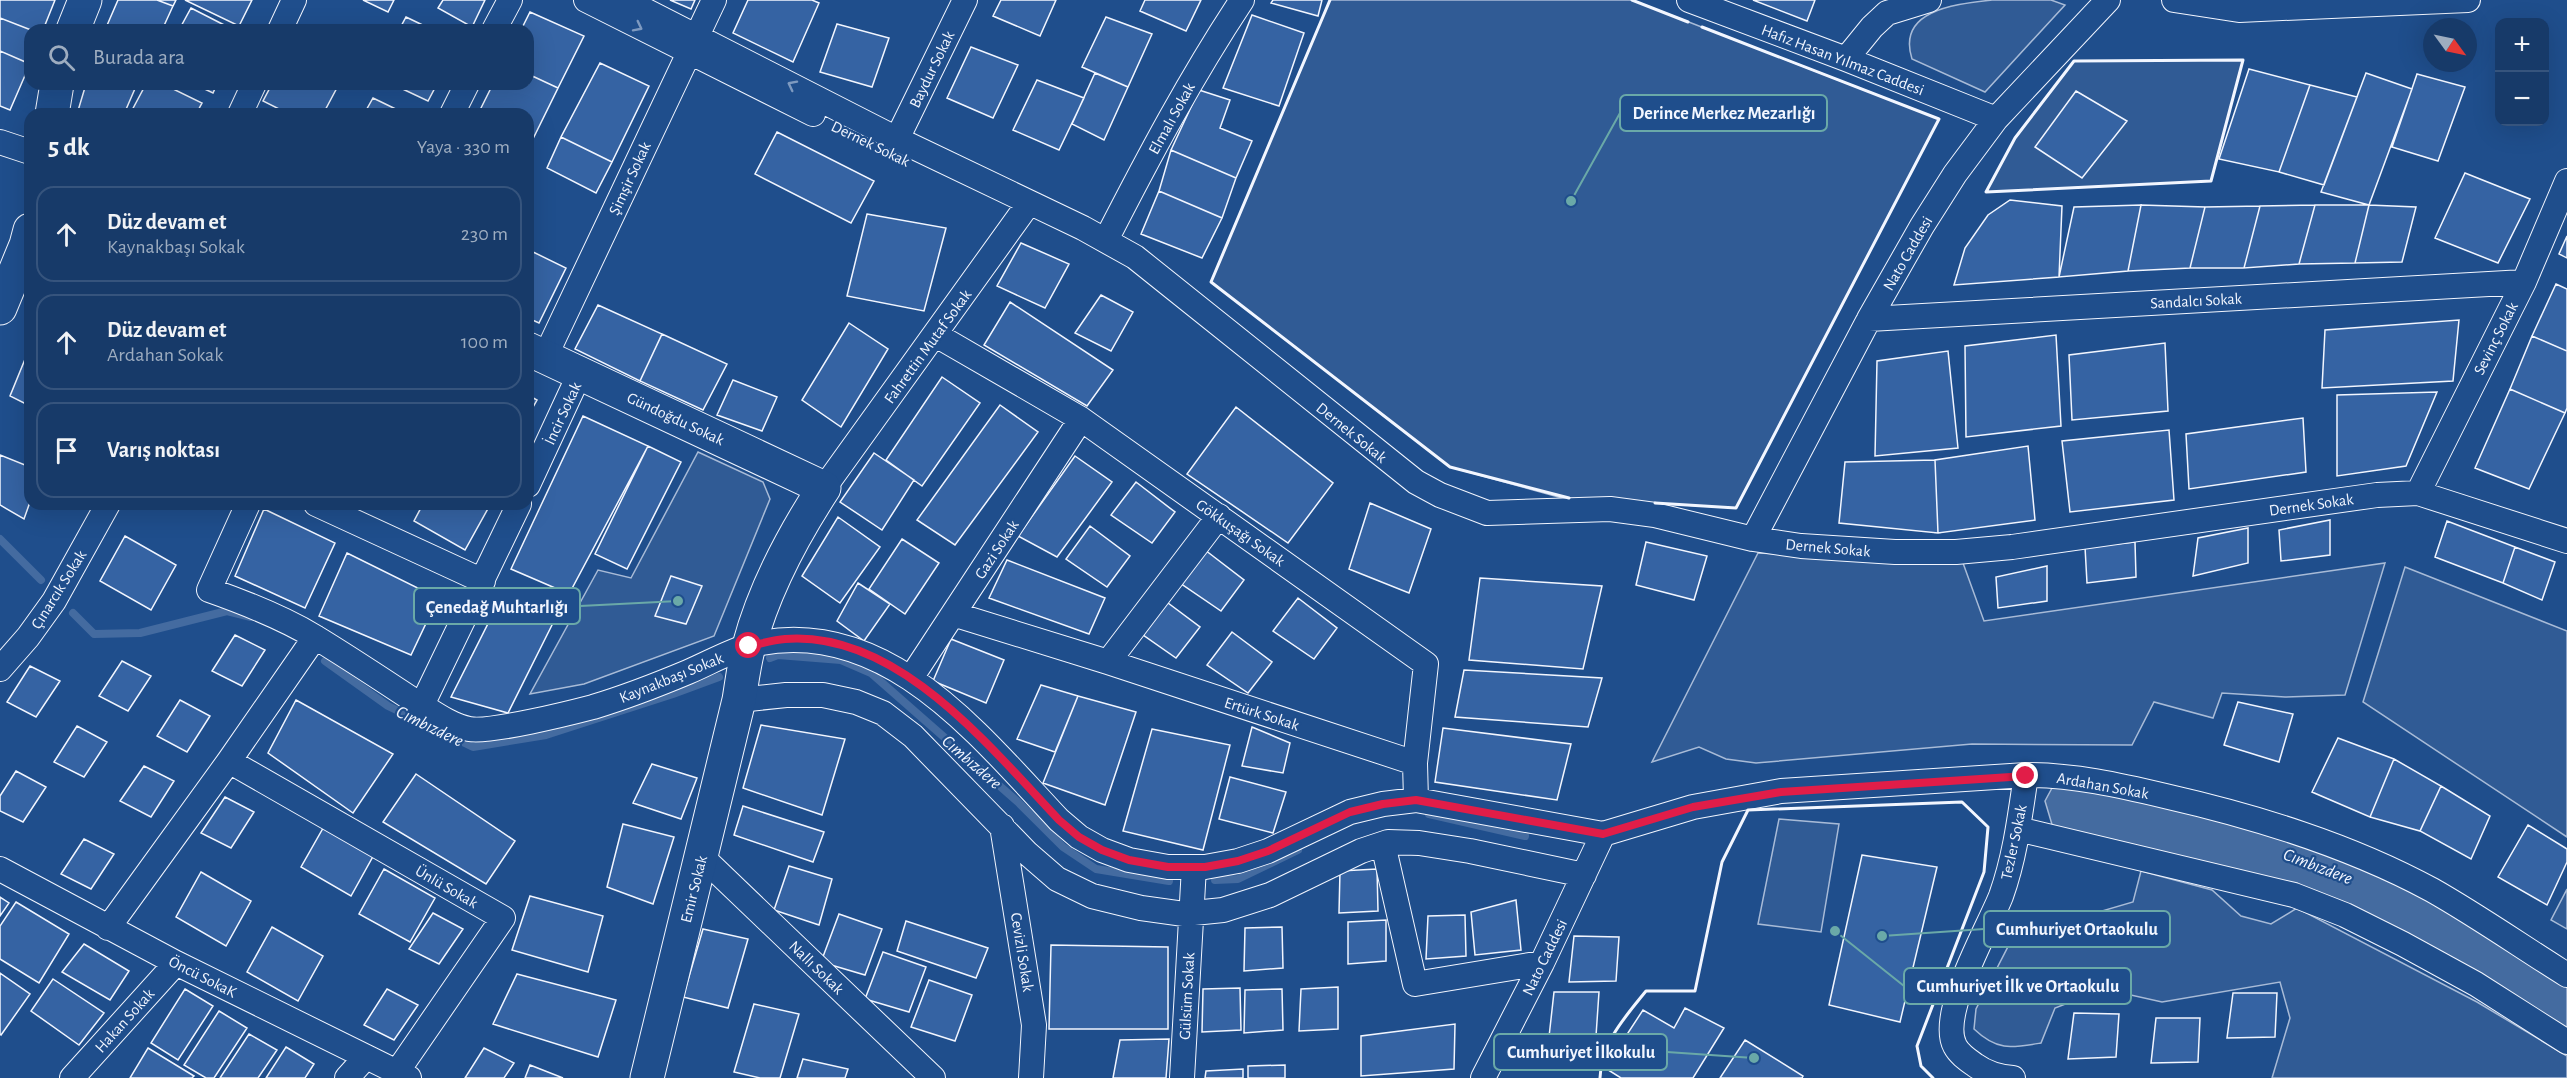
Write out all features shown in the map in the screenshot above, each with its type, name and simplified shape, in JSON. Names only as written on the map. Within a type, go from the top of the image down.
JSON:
[{"type":"street","points":[[75,24],[85,0]]},
{"type":"street","points":[[283,24],[294,0]]},
{"type":"street","points":[[497,24],[510,0]]},
{"type":"street","name":"Dernek Sokak","points":[[586,0],[693,44],[897,139],[1107,258],[1160,277]]},
{"type":"street","name":"Dernek Sokak","points":[[625,0],[693,44],[1024,210],[1106,240],[1135,257],[1394,466],[1440,495],[1487,513],[1610,509],[1655,515],[1753,539],[1801,546],[1895,552],[1956,552],[2012,547],[2377,495],[2418,493],[2567,541]]},
{"type":"street","name":"Şimşir Sokak","points":[[536,353],[714,0]]},
{"type":"street","name":"Baydur Sokak","points":[[897,139],[965,0]]},
{"type":"street","name":"Elmalı Sokak","points":[[1106,240],[1158,138],[1242,0]]},
{"type":"street","points":[[1846,59],[1872,27],[1884,6],[1929,0]]},
{"type":"street","name":"Nato Caddesi","points":[[1753,539],[1869,319],[1955,174],[1996,119],[2108,0]]},
{"type":"street","points":[[2174,0],[2239,10],[2468,0]]},
{"type":"street","name":"Hafız Hasan Yılmaz Caddesi","points":[[1695,10],[1846,59],[1996,119]]},
{"type":"street","points":[[53,108],[56,90]]},
{"type":"street","points":[[243,108],[251,90]]},
{"type":"street","points":[[455,108],[464,90]]},
{"type":"street","points":[[0,142],[24,150]]},
{"type":"street","name":"Sevinç Sokak","points":[[2418,493],[2524,282],[2567,181]]},
{"type":"street","name":"Fahrettin Mutaf Sokak","points":[[824,488],[1024,210]]},
{"type":"street","points":[[0,308],[24,250]]},
{"type":"street","name":"Sandalcı Sokak","points":[[1869,319],[2524,282]]},
{"type":"street","name":"Gökkuşağı Sokak","points":[[936,335],[1081,419],[1426,664],[1416,763],[1416,800]]},
{"type":"street","name":"Gündoğdu Sokak","points":[[536,353],[824,488]]},
{"type":"street","name":"İncir Sokak","points":[[534,472],[580,373]]},
{"type":"street","name":"Gazi Sokak","points":[[911,678],[1081,419]]},
{"type":"street","name":"Emir Sokak","points":[[646,1078],[739,700],[749,646],[768,592],[786,551],[824,488]]},
{"type":"street","name":"Çınarcık Sokak","points":[[0,669],[28,637],[54,601],[105,510]]},
{"type":"street","name":"Kaynakbaşı Sokak","points":[[245,510],[209,590],[258,608],[315,637],[422,705],[470,730],[576,712],[643,692],[749,646],[785,639],[814,640],[873,656],[911,678],[948,706],[1059,820],[1079,837],[1102,850],[1129,860],[1168,867],[1205,867],[1238,861],[1268,851],[1350,812],[1383,804],[1416,800],[1603,834]]},
{"type":"street","points":[[329,510],[483,581]]},
{"type":"street","points":[[422,705],[516,510]]},
{"type":"street","points":[[1108,662],[1219,516]]},
{"type":"street","name":"Ertürk Sokak","points":[[953,614],[1416,763]]},
{"type":"street","points":[[108,928],[315,637]]},
{"type":"street","points":[[739,700],[786,695],[823,695],[856,702],[883,713],[913,736],[1057,879],[1092,896],[1141,908],[1190,913],[1223,910],[1270,895],[1361,850],[1383,844],[1419,843],[1584,875]]},
{"type":"street","name":"Ünlü Sokak","points":[[229,761],[503,918],[403,1075]]},
{"type":"street","name":"Tezler Sokak","points":[[2013,1078],[1986,1072],[1966,1058],[1954,1045],[1952,1026],[1956,998],[2001,895],[2015,850],[2026,776]]},
{"type":"street","name":"Ardahan Sokak","points":[[1603,834],[1693,807],[1781,792],[2026,776],[2060,776],[2104,782],[2214,807],[2314,838],[2364,857],[2432,890],[2567,975]]},
{"type":"street","name":"Cevizli Sokak","points":[[1002,826],[1034,1025],[1031,1078]]},
{"type":"street","points":[[2018,829],[2294,895],[2345,915],[2403,944],[2476,984],[2567,1042]]},
{"type":"street","name":"Nato Caddesi","points":[[1483,1078],[1542,963],[1603,834]]},
{"type":"street","points":[[1383,844],[1415,984],[1542,963]]},
{"type":"street","name":"Nallı Sokak","points":[[701,856],[933,1078]]},
{"type":"street","name":"Gülsüm Sokak","points":[[1182,1078],[1194,867]]},
{"type":"street","name":"Öncü SokaK","points":[[0,869],[176,963],[403,1075]]},
{"type":"street","name":"Hakan Sokak","points":[[72,1078],[176,963]]},
{"type":"street","points":[[347,1078],[365,1058]]},
{"type":"shaded area","points":[[1330,0],[1632,0],[1939,119],[1736,508],[1562,498],[1450,467],[1211,282]]},
{"type":"shaded area","points":[[1992,0],[2051,0],[2065,5],[1985,92],[1912,59],[1909,42],[1913,29],[1921,19],[1948,7]]},
{"type":"shaded area","points":[[2243,60],[2211,181],[1986,192],[2015,138],[2074,61]]},
{"type":"shaded area","points":[[698,452],[763,482],[770,499],[714,636],[584,684],[530,694],[598,570],[631,578]]},
{"type":"shaded area","points":[[1758,553],[1963,563],[1984,621],[2385,563],[2345,695],[2285,697],[2222,693],[2213,718],[2154,702],[2132,745],[1972,744],[1756,763],[1726,759],[1699,747],[1652,762]]},
{"type":"shaded area","points":[[2405,567],[2567,631],[2567,837],[2363,702]]},
{"type":"shaded area","points":[[1779,819],[1839,824],[1821,932],[1758,924]]},
{"type":"shaded area","points":[[2141,871],[2212,890],[2241,916],[2271,924],[2297,908],[2477,1002],[2567,1056],[2567,1078],[2272,1078],[2290,1018],[2280,982],[2162,1002],[2104,989],[2055,1008],[2041,1043],[2030,1045],[2013,1047],[1997,1044],[1974,1029],[1976,1009],[2013,937],[2133,902]]},
{"type":"shaded area","points":[[2567,889],[2567,929],[2551,920]]},
{"type":"water","points":[[2059,775],[2304,834],[2567,975],[2567,1042],[2345,915],[2056,838],[2045,801]]},
{"type":"building","points":[[0,0],[55,0],[45,24],[24,24],[24,27],[0,18]]},
{"type":"building","points":[[118,0],[157,0],[173,6],[165,24],[108,24]]},
{"type":"building","points":[[157,0],[176,0],[173,6]]},
{"type":"building","points":[[185,0],[252,0],[240,24],[235,24]]},
{"type":"building","points":[[363,0],[394,0],[388,12]]},
{"type":"building","points":[[443,0],[485,0],[473,24],[467,24],[438,8]]},
{"type":"building","points":[[670,0],[695,0],[691,9]]},
{"type":"building","points":[[748,0],[812,0],[819,3],[793,62],[733,33]]},
{"type":"building","points":[[1001,0],[1056,0],[1040,36],[993,16]]},
{"type":"building","points":[[1145,0],[1201,0],[1186,31],[1140,11]]},
{"type":"building","points":[[1273,0],[1322,0],[1318,16],[1271,3]]},
{"type":"building","points":[[1753,0],[1815,0],[1807,21]]},
{"type":"building","points":[[191,8],[222,24],[182,24]]},
{"type":"building","points":[[530,12],[584,36],[558,88],[534,77],[534,24],[524,24]]},
{"type":"building","points":[[1252,15],[1304,33],[1279,106],[1223,88]]},
{"type":"building","points":[[406,17],[421,24],[402,24]]},
{"type":"building","points":[[1106,17],[1152,34],[1128,87],[1082,67]]},
{"type":"building","points":[[0,18],[24,27],[24,61],[0,51]]},
{"type":"building","points":[[837,24],[889,38],[872,87],[820,72]]},
{"type":"building","points":[[971,47],[1018,65],[993,118],[947,98]]},
{"type":"building","points":[[0,51],[24,61],[24,78],[10,110],[0,106]]},
{"type":"building","points":[[600,63],[649,86],[612,162],[561,137]]},
{"type":"building","points":[[2249,69],[2310,85],[2279,172],[2219,159]]},
{"type":"building","points":[[1095,73],[1128,87],[1104,140],[1072,124]]},
{"type":"building","points":[[2366,73],[2412,89],[2369,205],[2321,192]]},
{"type":"building","points":[[2417,74],[2465,87],[2438,161],[2392,147]]},
{"type":"building","points":[[534,77],[558,88],[534,137],[534,108],[481,108],[490,90],[534,90]]},
{"type":"building","points":[[1037,80],[1084,98],[1059,150],[1013,130]]},
{"type":"building","points":[[2310,85],[2357,97],[2324,185],[2279,172]]},
{"type":"building","points":[[84,90],[134,90],[127,108],[79,108]]},
{"type":"building","points":[[143,90],[175,90],[202,103],[199,108],[133,108]]},
{"type":"building","points":[[269,90],[336,90],[326,108],[277,108],[263,101]]},
{"type":"building","points":[[405,90],[434,90],[428,101]]},
{"type":"building","points":[[1199,90],[1230,100],[1220,128],[1252,141],[1236,178],[1171,150]]},
{"type":"building","points":[[2076,91],[2127,121],[2082,178],[2035,147]]},
{"type":"building","points":[[373,98],[394,108],[367,108]]},
{"type":"building","points":[[777,132],[874,181],[851,223],[755,174]]},
{"type":"building","points":[[561,137],[612,162],[596,193],[547,168]]},
{"type":"building","points":[[1171,150],[1236,178],[1222,218],[1159,191]]},
{"type":"building","points":[[2465,173],[2530,199],[2498,263],[2435,238]]},
{"type":"building","points":[[1159,191],[1222,218],[1202,258],[1141,234]]},
{"type":"building","points":[[2010,200],[2062,206],[2059,277],[1954,285],[1965,248],[1988,215]]},
{"type":"building","points":[[2141,205],[2205,207],[2190,268],[2128,271]]},
{"type":"building","points":[[2141,205],[2128,271],[2059,277],[2074,207]]},
{"type":"building","points":[[2315,205],[2369,205],[2355,263],[2299,264]]},
{"type":"building","points":[[2315,205],[2299,264],[2244,268],[2260,206]]},
{"type":"building","points":[[2369,205],[2416,207],[2402,262],[2355,263]]},
{"type":"building","points":[[2260,206],[2244,268],[2190,268],[2205,207]]},
{"type":"building","points":[[867,214],[946,228],[924,311],[847,296]]},
{"type":"building","points":[[2567,236],[2567,258],[2559,254]]},
{"type":"building","points":[[1021,243],[1069,264],[1045,308],[997,286]]},
{"type":"building","points":[[534,252],[566,268],[539,323],[534,321]]},
{"type":"building","points":[[2556,284],[2567,289],[2567,351],[2532,336]]},
{"type":"building","points":[[1101,295],[1133,312],[1111,351],[1075,333]]},
{"type":"building","points":[[1010,302],[1113,370],[1087,406],[984,345]]},
{"type":"building","points":[[598,305],[662,334],[640,381],[575,349]]},
{"type":"building","points":[[2459,320],[2453,381],[2322,388],[2325,330]]},
{"type":"building","points":[[849,323],[888,349],[841,427],[802,400]]},
{"type":"building","points":[[662,334],[727,364],[703,410],[640,381]]},
{"type":"building","points":[[2056,335],[2061,426],[1966,437],[1965,346]]},
{"type":"building","points":[[2532,336],[2567,351],[2567,408],[2565,413],[2510,389]]},
{"type":"building","points":[[2165,343],[2168,411],[2072,420],[2069,355]]},
{"type":"building","points":[[1948,351],[1958,448],[1875,456],[1877,361]]},
{"type":"building","points":[[24,362],[24,403],[10,396]]},
{"type":"building","points":[[942,377],[980,403],[922,486],[886,460]]},
{"type":"building","points":[[733,380],[777,397],[762,431],[717,415]]},
{"type":"building","points":[[2510,389],[2565,413],[2529,489],[2475,468]]},
{"type":"building","points":[[2437,392],[2406,466],[2337,476],[2337,395]]},
{"type":"building","points":[[1000,405],[1038,432],[955,545],[917,520]]},
{"type":"building","points":[[1236,407],[1333,483],[1288,543],[1187,474]]},
{"type":"building","points":[[583,416],[648,446],[569,594],[511,569]]},
{"type":"building","points":[[2303,418],[2306,472],[2189,489],[2186,434]]},
{"type":"building","points":[[2169,430],[2174,500],[2070,512],[2062,441]]},
{"type":"building","points":[[648,446],[681,462],[627,569],[595,554]]},
{"type":"building","points":[[2028,446],[2035,520],[1938,533],[1935,460]]},
{"type":"building","points":[[874,453],[914,480],[882,530],[840,502]]},
{"type":"building","points":[[0,455],[24,465],[24,510],[27,510],[24,519],[0,505]]},
{"type":"building","points":[[1075,456],[1112,482],[1057,557],[1018,536]]},
{"type":"building","points":[[1935,460],[1938,533],[1839,523],[1845,462]]},
{"type":"building","points":[[1136,482],[1175,512],[1152,543],[1111,515]]},
{"type":"building","points":[[1370,503],[1431,529],[1409,593],[1349,569]]},
{"type":"building","points":[[264,510],[335,543],[305,608],[235,576]]},
{"type":"building","points":[[420,510],[487,510],[465,550],[414,521]]},
{"type":"building","points":[[838,517],[880,547],[840,603],[802,576]]},
{"type":"building","points":[[2330,520],[2330,555],[2281,561],[2279,530]]},
{"type":"building","points":[[2447,521],[2515,547],[2503,583],[2435,557]]},
{"type":"building","points":[[1090,526],[1130,556],[1107,587],[1066,559]]},
{"type":"building","points":[[2248,528],[2248,563],[2193,576],[2198,538]]},
{"type":"building","points":[[125,536],[176,565],[151,610],[100,581]]},
{"type":"building","points":[[902,539],[939,563],[905,614],[869,589]]},
{"type":"building","points":[[1646,542],[1707,556],[1694,600],[1636,585]]},
{"type":"building","points":[[2135,542],[2136,577],[2087,583],[2085,547]]},
{"type":"building","points":[[2515,547],[2555,562],[2542,600],[2503,583]]},
{"type":"building","points":[[1205,550],[1244,580],[1221,611],[1180,583]]},
{"type":"building","points":[[347,553],[438,598],[411,655],[319,616]]},
{"type":"building","points":[[1007,560],[1105,598],[1089,634],[989,598]]},
{"type":"building","points":[[2047,566],[2047,601],[1998,608],[1996,577]]},
{"type":"building","points":[[671,576],[702,586],[686,624],[655,616]]},
{"type":"building","points":[[1480,578],[1602,586],[1583,669],[1469,660]]},
{"type":"building","points":[[858,583],[890,604],[864,641],[837,621]]},
{"type":"building","points":[[503,594],[558,613],[508,713],[451,697]]},
{"type":"building","points":[[1160,597],[1200,627],[1176,658],[1136,630]]},
{"type":"building","points":[[1298,598],[1337,628],[1314,659],[1273,631]]},
{"type":"building","points":[[1232,632],[1272,662],[1248,693],[1207,665]]},
{"type":"building","points":[[235,635],[265,650],[242,686],[212,671]]},
{"type":"building","points":[[951,639],[1004,660],[986,703],[933,681]]},
{"type":"building","points":[[122,661],[151,676],[128,711],[99,696]]},
{"type":"building","points":[[30,666],[60,681],[36,717],[7,702]]},
{"type":"building","points":[[1464,670],[1602,678],[1588,727],[1455,717]]},
{"type":"building","points":[[1041,685],[1078,696],[1055,752],[1017,739]]},
{"type":"building","points":[[1078,696],[1136,712],[1105,805],[1043,783]]},
{"type":"building","points":[[180,700],[210,716],[187,752],[157,736]]},
{"type":"building","points":[[296,700],[393,754],[353,813],[268,753]]},
{"type":"building","points":[[2238,702],[2293,714],[2279,762],[2224,745]]},
{"type":"building","points":[[761,725],[845,739],[822,815],[743,788]]},
{"type":"building","points":[[77,726],[107,742],[84,777],[54,762]]},
{"type":"building","points":[[1252,727],[1290,743],[1283,773],[1242,766]]},
{"type":"building","points":[[1443,728],[1571,744],[1557,800],[1435,782]]},
{"type":"building","points":[[1152,729],[1230,745],[1203,850],[1123,831]]},
{"type":"building","points":[[2338,738],[2394,759],[2370,817],[2312,792]]},
{"type":"building","points":[[2394,759],[2441,786],[2420,831],[2370,817]]},
{"type":"building","points":[[652,764],[697,778],[681,819],[633,803]]},
{"type":"building","points":[[144,766],[174,781],[151,817],[120,801]]},
{"type":"building","points":[[16,771],[46,787],[23,822],[0,811],[0,796]]},
{"type":"building","points":[[416,774],[515,841],[486,884],[383,822]]},
{"type":"building","points":[[1230,777],[1286,792],[1273,833],[1219,819]]},
{"type":"building","points":[[2441,786],[2490,816],[2471,859],[2420,831]]},
{"type":"building","points":[[225,797],[254,812],[231,848],[201,833]]},
{"type":"building","points":[[743,806],[824,832],[813,862],[734,835]]},
{"type":"building","points":[[326,823],[376,851],[351,896],[301,867]]},
{"type":"building","points":[[623,824],[674,837],[653,904],[607,887]]},
{"type":"building","points":[[2528,825],[2567,849],[2567,862],[2547,905],[2498,877]]},
{"type":"building","points":[[84,839],[114,854],[91,889],[61,874]]},
{"type":"building","points":[[1862,855],[1937,867],[1900,1022],[1829,1005]]},
{"type":"building","points":[[789,866],[832,879],[819,925],[774,910]]},
{"type":"building","points":[[384,869],[435,898],[410,942],[359,914]]},
{"type":"building","points":[[1377,869],[1378,911],[1339,913],[1340,871]]},
{"type":"building","points":[[201,872],[251,901],[226,946],[176,917]]},
{"type":"building","points":[[530,896],[603,916],[588,972],[512,950]]},
{"type":"building","points":[[0,897],[9,903],[0,916]]},
{"type":"building","points":[[1516,900],[1521,950],[1475,955],[1471,912]]},
{"type":"building","points":[[16,902],[69,934],[39,983],[0,959],[0,926]]},
{"type":"building","points":[[433,913],[463,929],[439,964],[409,949]]},
{"type":"building","points":[[839,914],[882,929],[865,975],[821,962]]},
{"type":"building","points":[[1465,915],[1466,956],[1426,959],[1428,916]]},
{"type":"building","points":[[1386,920],[1386,961],[1348,964],[1348,922]]},
{"type":"building","points":[[906,921],[988,948],[976,978],[897,951]]},
{"type":"building","points":[[272,927],[323,956],[298,1001],[247,972]]},
{"type":"building","points":[[1282,927],[1283,968],[1244,971],[1245,928]]},
{"type":"building","points":[[703,929],[748,939],[728,1008],[683,997]]},
{"type":"building","points":[[1574,936],[1619,937],[1616,981],[1569,982]]},
{"type":"building","points":[[84,944],[129,971],[110,1000],[62,972]]},
{"type":"building","points":[[1051,945],[1168,947],[1168,1029],[1049,1029]]},
{"type":"building","points":[[883,952],[926,967],[909,1012],[865,999]]},
{"type":"building","points":[[0,973],[30,994],[1,1035],[0,1034]]},
{"type":"building","points":[[517,974],[616,1000],[598,1057],[493,1024]]},
{"type":"building","points":[[53,979],[104,1013],[79,1045],[31,1011]]},
{"type":"building","points":[[929,980],[972,995],[955,1041],[911,1027]]},
{"type":"building","points":[[1338,987],[1338,1029],[1299,1031],[1301,989]]},
{"type":"building","points":[[1240,988],[1241,1030],[1202,1032],[1203,989]]},
{"type":"building","points":[[185,989],[213,1006],[178,1060],[151,1043]]},
{"type":"building","points":[[387,989],[418,1005],[394,1040],[364,1025]]},
{"type":"building","points":[[1282,989],[1283,1030],[1244,1033],[1245,990]]},
{"type":"building","points":[[1554,992],[1599,992],[1596,1036],[1549,1037]]},
{"type":"building","points":[[2233,993],[2277,993],[2275,1037],[2227,1038]]},
{"type":"building","points":[[754,1004],[799,1014],[780,1078],[760,1078],[734,1072]]},
{"type":"building","points":[[1685,1008],[1724,1028],[1693,1078],[1621,1078],[1605,1068],[1643,1010],[1674,1028]]},
{"type":"building","points":[[219,1011],[247,1028],[214,1078],[206,1078],[184,1065]]},
{"type":"building","points":[[2074,1013],[2119,1014],[2116,1057],[2068,1059]]},
{"type":"building","points":[[2156,1018],[2200,1018],[2198,1062],[2151,1063]]},
{"type":"building","points":[[1455,1024],[1454,1069],[1361,1076],[1361,1036]]},
{"type":"building","points":[[249,1034],[277,1050],[258,1078],[220,1078]]},
{"type":"building","points":[[1169,1039],[1166,1078],[1113,1078],[1120,1040]]},
{"type":"building","points":[[1745,1040],[1803,1076],[1802,1078],[1720,1078]]},
{"type":"building","points":[[286,1047],[314,1064],[305,1078],[266,1078]]},
{"type":"building","points":[[148,1048],[194,1076],[192,1078],[130,1078]]},
{"type":"building","points":[[484,1048],[514,1063],[504,1078],[465,1078]]},
{"type":"building","points":[[803,1059],[848,1069],[845,1078],[797,1078]]},
{"type":"building","points":[[530,1065],[563,1078],[525,1078]]},
{"type":"building","points":[[1285,1065],[1285,1078],[1248,1078],[1248,1066]]},
{"type":"building","points":[[1243,1069],[1243,1078],[1205,1078],[1206,1071]]},
{"type":"waterway","name":"Cımbızdere","points":[[0,539],[41,580]]},
{"type":"waterway","name":"Cımbızdere","points":[[73,613],[94,634],[140,633],[227,611],[251,617]]},
{"type":"waterway","name":"Cımbızdere","points":[[770,658],[778,655],[841,660],[871,673],[1018,802],[1063,847],[1096,869],[1169,881]]},
{"type":"waterway","name":"Cımbızdere","points":[[325,661],[388,706],[473,747],[546,735],[719,677]]},
{"type":"waterway","name":"Cımbızdere","points":[[1429,814],[1525,836]]},
{"type":"waterway","name":"Cımbızdere","points":[[1215,880],[1238,879],[1298,850]]},
{"type":"wall","points":[[1330,0],[1211,282],[1450,467],[1569,498]]},
{"type":"wall","points":[[1632,0],[1688,22]]},
{"type":"wall","points":[[1655,503],[1736,508],[1939,119],[1702,27]]},
{"type":"wall","points":[[2243,60],[2211,181],[1986,192],[2015,138],[2074,61],[2243,60]]},
{"type":"wall","points":[[1600,1078],[1601,1065],[1609,1042],[1622,1021],[1646,991],[1695,991],[1722,862],[1748,810],[1962,802],[1988,827],[1984,872],[1917,1046],[1921,1066],[1933,1078]]},
{"type":"place","name":"Derince Merkez Mezarlığı","points":[[1571,201]]},
{"type":"place","name":"Çenedağ Muhtarlığı","points":[[678,601]]},
{"type":"place","name":"Cumhuriyet İlk ve Ortaokulu","points":[[1835,931]]},
{"type":"place","name":"Cumhuriyet Ortaokulu","points":[[1882,936]]},
{"type":"place","name":"Cumhuriyet İlkokulu","points":[[1754,1058]]},
{"type":"route","points":[[749,646],[785,639],[814,640],[873,656],[911,678],[948,706],[1059,820],[1079,837],[1102,850],[1129,860],[1168,867],[1205,867],[1238,861],[1268,851],[1350,812],[1383,804],[1416,800],[1603,834],[1693,807],[1781,792],[1844,786],[2026,776]]}]
